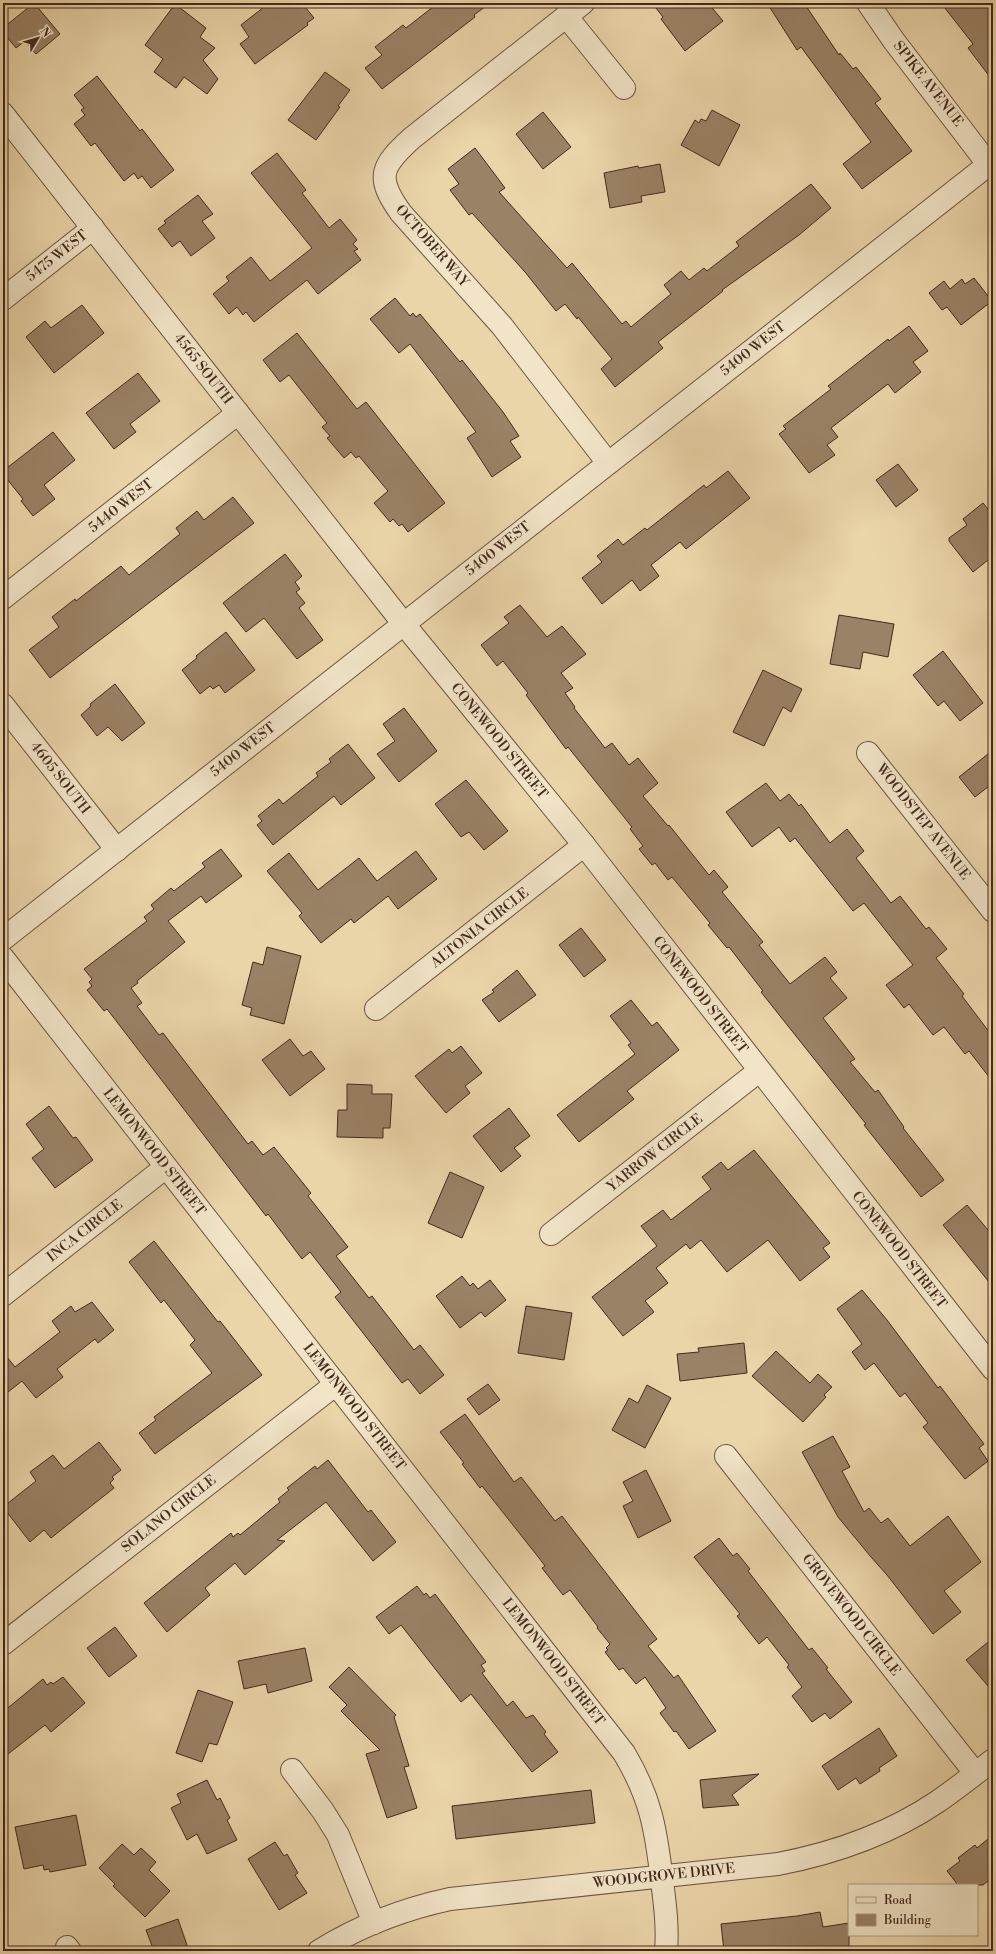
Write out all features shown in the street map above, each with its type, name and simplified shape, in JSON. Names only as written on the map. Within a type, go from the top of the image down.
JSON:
[{"type":"street","name":"SPIKE AVENUE","points":[[868,3],[894,41],[991,162]]},
{"type":"street","points":[[574,10],[624,88]]},
{"type":"street","name":"OCTOBER WAY","points":[[574,10],[404,146],[389,162],[385,171],[385,182],[388,192],[402,213],[502,326],[608,462]]},
{"type":"street","name":"4565 SOUTH","points":[[3,114],[403,623]]},
{"type":"street","name":"5400 WEST","points":[[3,939],[991,162]]},
{"type":"street","name":"5475 WEST","points":[[3,299],[93,228]]},
{"type":"street","name":"5440 WEST","points":[[3,598],[238,413]]},
{"type":"street","name":"CONEWOOD STREET","points":[[403,623],[584,846],[993,1369]]},
{"type":"street","name":"4605 SOUTH","points":[[3,705],[117,850]]},
{"type":"street","name":"WOODSTEP AVENUE","points":[[868,752],[989,899]]},
{"type":"street","name":"ALTONIA CIRCLE","points":[[376,1010],[584,846]]},
{"type":"street","name":"LEMONWOOD STREET","points":[[3,958],[624,1753],[643,1787],[655,1826],[667,1926],[666,1951]]},
{"type":"street","name":"YARROW CIRCLE","points":[[551,1234],[759,1071]]},
{"type":"street","name":"INCA CIRCLE","points":[[3,1295],[166,1167]]},
{"type":"street","name":"SOLANO CIRCLE","points":[[3,1644],[336,1384]]},
{"type":"street","name":"GROVEWOOD CIRCLE","points":[[726,1456],[975,1773]]},
{"type":"street","name":"WOODGROVE DRIVE","points":[[319,1951],[374,1923],[425,1905],[450,1899],[778,1864],[805,1859],[853,1845],[880,1834],[917,1815],[993,1760]]},
{"type":"street","points":[[292,1770],[323,1811],[338,1835],[374,1923]]},
{"type":"building","points":[[34,3],[60,34],[36,54],[25,41],[16,48],[3,32],[3,28]]},
{"type":"building","points":[[269,3],[302,3],[314,18],[307,23],[308,25],[255,64],[240,44],[249,37],[241,25]]},
{"type":"building","points":[[438,3],[490,3],[474,15],[475,17],[382,89],[365,68],[382,55],[375,47],[403,25],[406,28]]},
{"type":"building","points":[[652,3],[708,3],[723,21],[685,51],[661,19],[663,17]]},
{"type":"building","points":[[767,3],[804,3],[839,55],[840,53],[853,69],[856,67],[881,99],[875,103],[912,151],[862,189],[843,164],[871,142],[801,47],[797,50]]},
{"type":"building","points":[[941,3],[993,3],[993,81],[968,48],[973,44]]},
{"type":"building","points":[[175,4],[206,28],[200,37],[215,48],[203,60],[218,79],[207,94],[184,77],[176,88],[154,72],[163,59],[145,45]]},
{"type":"building","points":[[325,72],[350,90],[338,106],[340,107],[316,140],[288,120]]},
{"type":"building","points":[[97,76],[140,131],[142,129],[174,170],[151,188],[142,176],[138,179],[134,173],[124,181],[95,143],[91,146],[74,124],[85,115],[81,110],[84,108],[74,95]]},
{"type":"building","points":[[712,110],[740,125],[719,166],[681,145],[695,120],[699,123],[701,119],[706,121]]},
{"type":"building","points":[[543,112],[571,147],[543,169],[516,134]]},
{"type":"building","points":[[475,148],[505,188],[499,192],[567,268],[572,263],[622,324],[626,321],[631,327],[671,294],[664,285],[681,271],[689,280],[704,268],[707,271],[739,246],[736,242],[811,184],[831,208],[799,235],[722,290],[723,291],[658,342],[663,348],[615,387],[601,369],[612,359],[578,317],[577,319],[565,304],[556,311],[525,272],[472,213],[469,215],[450,190],[459,184],[448,169]]},
{"type":"building","points":[[277,153],[306,190],[302,193],[329,228],[340,219],[357,240],[353,244],[358,249],[354,251],[361,260],[318,294],[307,280],[254,322],[246,312],[243,315],[237,307],[229,314],[213,294],[229,281],[226,277],[251,257],[270,281],[312,248],[251,173]]},
{"type":"building","points":[[660,164],[665,192],[641,196],[642,202],[610,208],[604,173],[638,166],[639,168]]},
{"type":"building","points":[[198,195],[213,214],[202,221],[215,238],[191,256],[180,241],[172,247],[158,229],[166,223],[164,221]]},
{"type":"building","points":[[974,278],[992,301],[961,325],[947,307],[942,310],[929,293],[944,281],[950,289],[962,279],[965,284]]},
{"type":"building","points":[[395,298],[410,316],[413,313],[416,317],[420,314],[460,362],[462,360],[503,412],[519,436],[510,441],[521,457],[492,477],[467,438],[476,432],[410,344],[399,353],[370,319]]},
{"type":"building","points":[[82,305],[104,333],[54,373],[26,337],[45,321],[51,328]]},
{"type":"building","points":[[909,326],[928,351],[913,362],[921,372],[895,393],[888,384],[831,428],[838,437],[827,445],[835,455],[809,473],[779,434],[786,429],[783,426],[831,389],[828,386],[888,339],[889,341]]},
{"type":"building","points":[[297,333],[357,409],[366,402],[445,503],[408,532],[402,524],[399,526],[393,519],[390,522],[374,503],[388,491],[359,456],[356,458],[351,452],[344,458],[327,438],[330,436],[322,427],[327,423],[289,375],[280,382],[263,360]]},
{"type":"building","points":[[138,373],[160,401],[130,424],[136,432],[114,449],[86,413]]},
{"type":"building","points":[[53,432],[75,460],[44,485],[55,499],[33,516],[21,501],[23,499],[3,474],[3,471]]},
{"type":"building","points":[[898,464],[918,490],[896,507],[876,480]]},
{"type":"building","points":[[728,471],[750,498],[686,549],[680,542],[651,565],[659,576],[640,591],[632,580],[602,604],[582,578],[602,562],[597,556],[618,539],[623,545],[645,528],[647,530],[704,485],[706,488]]},
{"type":"building","points":[[233,497],[254,523],[50,678],[29,650],[59,627],[52,617],[75,599],[76,601],[121,566],[129,575],[180,534],[176,528],[197,511],[204,520]]},
{"type":"building","points":[[983,503],[993,515],[993,556],[973,572],[949,541],[949,538],[967,525],[963,519]]},
{"type":"building","points":[[285,554],[302,576],[295,582],[300,589],[296,592],[305,603],[299,608],[323,640],[297,659],[264,618],[246,632],[223,603]]},
{"type":"building","points":[[520,605],[547,637],[562,626],[586,654],[561,673],[573,688],[565,693],[575,707],[574,708],[605,748],[612,743],[629,765],[638,758],[658,783],[643,796],[668,826],[669,825],[709,875],[714,870],[728,887],[722,892],[763,942],[759,945],[790,984],[825,957],[837,972],[830,978],[847,998],[823,1018],[855,1059],[850,1062],[875,1092],[878,1090],[904,1127],[903,1128],[944,1180],[921,1197],[864,1125],[866,1124],[761,992],[763,991],[729,947],[727,948],[708,925],[710,923],[672,877],[668,880],[655,863],[652,865],[639,849],[643,846],[630,829],[632,827],[568,747],[566,749],[526,695],[528,693],[503,661],[497,666],[481,645],[509,623],[504,617]]},
{"type":"building","points":[[839,615],[894,624],[888,657],[863,652],[860,669],[830,664]]},
{"type":"building","points":[[226,632],[255,670],[225,693],[219,685],[213,689],[210,686],[200,694],[182,670],[197,658],[196,656]]},
{"type":"building","points":[[943,651],[983,703],[960,721],[944,701],[938,706],[913,675]]},
{"type":"building","points":[[763,670],[802,689],[791,712],[783,707],[764,746],[733,732]]},
{"type":"building","points":[[115,684],[145,723],[122,741],[108,727],[97,736],[81,715],[91,706],[90,704]]},
{"type":"building","points":[[404,708],[437,751],[399,782],[377,754],[395,741],[383,724]]},
{"type":"building","points":[[348,744],[375,778],[341,805],[334,796],[273,845],[257,825],[262,821],[258,816],[279,799],[283,804],[318,776],[316,773],[331,762],[329,759]]},
{"type":"building","points":[[993,750],[993,783],[975,797],[959,777]]},
{"type":"building","points":[[466,780],[508,831],[484,850],[469,832],[461,837],[435,804]]},
{"type":"building","points":[[766,783],[780,801],[789,794],[799,806],[801,804],[830,843],[847,829],[864,851],[856,858],[891,903],[900,896],[926,929],[929,927],[947,949],[936,958],[964,994],[962,996],[993,1037],[993,1082],[969,1051],[965,1054],[944,1027],[933,1035],[909,1004],[904,1008],[886,985],[913,965],[864,903],[853,911],[795,838],[790,842],[779,827],[752,847],[726,812]]},
{"type":"building","points":[[221,849],[242,876],[206,903],[201,896],[168,921],[185,942],[137,981],[138,983],[131,988],[142,1003],[137,1006],[159,1035],[163,1033],[248,1144],[252,1141],[263,1155],[274,1147],[311,1193],[308,1196],[348,1247],[336,1256],[369,1298],[372,1296],[414,1350],[420,1345],[444,1375],[420,1394],[408,1379],[402,1383],[335,1297],[341,1292],[310,1252],[302,1259],[268,1214],[266,1216],[107,1009],[104,1011],[87,990],[92,986],[89,982],[92,979],[84,969],[147,921],[144,917],[154,909],[151,905],[171,888],[174,891],[205,867],[202,863]]},
{"type":"building","points":[[416,851],[437,879],[398,909],[388,896],[354,923],[351,919],[321,943],[299,916],[302,913],[267,871],[289,853],[318,890],[359,858],[377,881]]},
{"type":"building","points":[[581,928],[606,960],[584,977],[559,945]]},
{"type":"building","points":[[267,947],[301,956],[284,1024],[250,1015],[252,1008],[242,1005],[253,962],[263,965]]},
{"type":"building","points":[[517,970],[536,995],[499,1022],[482,1000],[494,992],[492,990]]},
{"type":"building","points":[[631,1000],[652,1026],[657,1022],[679,1050],[627,1091],[634,1099],[579,1142],[557,1115],[635,1054],[628,1045],[631,1043],[610,1016]]},
{"type":"building","points":[[290,1039],[303,1056],[311,1051],[325,1069],[290,1096],[262,1060]]},
{"type":"building","points":[[461,1046],[482,1073],[465,1086],[470,1093],[446,1113],[415,1076],[449,1049],[452,1053]]},
{"type":"building","points":[[347,1084],[372,1085],[372,1094],[392,1094],[390,1128],[383,1128],[383,1138],[337,1137],[338,1110],[347,1110]]},
{"type":"building","points":[[49,1106],[73,1138],[76,1137],[93,1160],[55,1188],[32,1158],[44,1149],[26,1124]]},
{"type":"building","points":[[509,1108],[530,1136],[514,1148],[521,1156],[501,1172],[473,1136]]},
{"type":"building","points":[[754,1150],[830,1243],[823,1248],[830,1257],[800,1281],[768,1240],[727,1272],[701,1240],[690,1249],[686,1244],[656,1268],[668,1283],[645,1301],[654,1312],[623,1336],[592,1297],[657,1246],[641,1226],[663,1210],[671,1220],[711,1189],[702,1177],[721,1162],[728,1170]]},
{"type":"building","points":[[450,1172],[484,1187],[462,1238],[428,1223]]},
{"type":"building","points":[[967,1205],[993,1236],[993,1287],[943,1225]]},
{"type":"building","points":[[154,1241],[262,1375],[155,1454],[139,1433],[156,1420],[154,1417],[212,1373],[190,1345],[195,1340],[164,1300],[161,1303],[129,1262]]},
{"type":"building","points":[[462,1276],[470,1286],[473,1283],[478,1289],[490,1280],[506,1300],[485,1317],[481,1312],[460,1328],[436,1296]]},
{"type":"building","points":[[862,1290],[887,1320],[938,1388],[940,1386],[984,1444],[979,1448],[988,1461],[965,1479],[923,1427],[928,1423],[905,1393],[900,1397],[874,1363],[865,1370],[852,1352],[862,1344],[837,1309]]},
{"type":"building","points":[[92,1302],[114,1330],[98,1343],[95,1339],[57,1369],[63,1377],[36,1398],[22,1381],[3,1396],[3,1352],[15,1367],[60,1332],[52,1321],[71,1306],[75,1312]]},
{"type":"building","points":[[526,1306],[572,1313],[564,1360],[518,1353]]},
{"type":"building","points":[[744,1343],[747,1373],[680,1381],[677,1354],[699,1352],[698,1348]]},
{"type":"building","points":[[776,1351],[810,1383],[818,1374],[832,1387],[824,1395],[826,1397],[803,1422],[752,1376]]},
{"type":"building","points":[[488,1384],[500,1400],[479,1415],[467,1399]]},
{"type":"building","points":[[647,1385],[671,1398],[645,1448],[612,1430],[629,1398],[638,1403]]},
{"type":"building","points":[[465,1414],[514,1482],[521,1477],[555,1521],[562,1516],[657,1639],[648,1646],[674,1678],[678,1675],[716,1731],[689,1749],[660,1713],[666,1708],[645,1677],[636,1684],[623,1668],[619,1670],[605,1652],[608,1650],[606,1648],[610,1644],[597,1628],[598,1627],[570,1590],[563,1595],[542,1568],[545,1566],[539,1558],[482,1486],[480,1488],[462,1464],[464,1463],[440,1432]]},
{"type":"building","points":[[833,1436],[850,1467],[842,1471],[864,1512],[869,1508],[881,1523],[888,1518],[910,1546],[948,1516],[981,1562],[944,1591],[961,1612],[933,1634],[887,1575],[838,1517],[802,1452]]},
{"type":"building","points":[[99,1442],[121,1470],[112,1477],[114,1479],[110,1483],[114,1488],[51,1538],[44,1530],[30,1542],[3,1507],[36,1481],[30,1472],[53,1455],[64,1469]]},
{"type":"building","points":[[328,1460],[368,1512],[371,1510],[396,1542],[373,1561],[326,1502],[277,1540],[285,1541],[245,1575],[235,1563],[205,1588],[210,1595],[167,1632],[144,1603],[231,1533],[233,1537],[238,1533],[240,1535],[280,1502],[278,1499],[289,1490],[287,1488],[315,1466],[317,1469]]},
{"type":"building","points":[[646,1470],[671,1521],[638,1538],[623,1506],[633,1501],[623,1482]]},
{"type":"building","points":[[719,1538],[733,1556],[737,1553],[750,1569],[748,1571],[809,1650],[812,1648],[828,1668],[826,1669],[852,1702],[830,1719],[825,1713],[812,1722],[792,1696],[802,1687],[787,1667],[789,1665],[767,1637],[759,1644],[737,1616],[740,1614],[694,1557]]},
{"type":"building","points":[[417,1586],[424,1595],[426,1593],[430,1598],[435,1594],[451,1615],[486,1662],[481,1665],[485,1671],[482,1673],[507,1706],[513,1701],[526,1718],[533,1715],[546,1732],[544,1734],[558,1752],[532,1772],[471,1694],[461,1702],[401,1625],[389,1634],[376,1617]]},
{"type":"building","points":[[115,1627],[137,1656],[109,1677],[87,1648]]},
{"type":"building","points":[[993,1638],[993,1692],[966,1660]]},
{"type":"building","points":[[305,1648],[312,1681],[268,1693],[266,1684],[244,1689],[238,1661]]},
{"type":"building","points":[[349,1667],[396,1715],[394,1717],[409,1766],[404,1767],[417,1808],[387,1818],[366,1754],[380,1750],[341,1711],[347,1705],[329,1687]]},
{"type":"building","points":[[63,1677],[85,1703],[51,1732],[45,1725],[3,1758],[3,1712],[43,1679],[47,1685],[51,1682],[53,1684]]},
{"type":"building","points":[[198,1690],[233,1702],[217,1745],[209,1743],[202,1762],[176,1753]]},
{"type":"building","points":[[879,1728],[897,1756],[879,1768],[880,1771],[860,1784],[856,1778],[838,1790],[822,1766]]},
{"type":"building","points":[[759,1774],[732,1795],[739,1805],[703,1808],[700,1780]]},
{"type":"building","points":[[207,1780],[217,1800],[220,1798],[230,1818],[227,1820],[237,1840],[207,1854],[197,1834],[187,1840],[171,1808],[181,1803],[177,1794]]},
{"type":"building","points":[[591,1790],[595,1823],[456,1839],[452,1806]]},
{"type":"building","points":[[76,1815],[86,1865],[50,1872],[49,1869],[44,1870],[43,1865],[24,1869],[15,1827]]},
{"type":"building","points":[[993,1835],[993,1877],[983,1885],[957,1884],[947,1871],[960,1861],[958,1858],[975,1845],[977,1848]]},
{"type":"building","points":[[275,1842],[284,1856],[287,1854],[298,1873],[295,1875],[307,1893],[279,1910],[248,1859]]},
{"type":"building","points":[[122,1844],[134,1855],[141,1848],[156,1862],[149,1870],[170,1891],[145,1917],[113,1886],[115,1884],[99,1868]]},
{"type":"building","points":[[820,1912],[823,1927],[848,1923],[849,1951],[724,1951],[721,1924],[797,1916]]},
{"type":"building","points":[[178,1919],[189,1951],[154,1951],[146,1930]]}]
